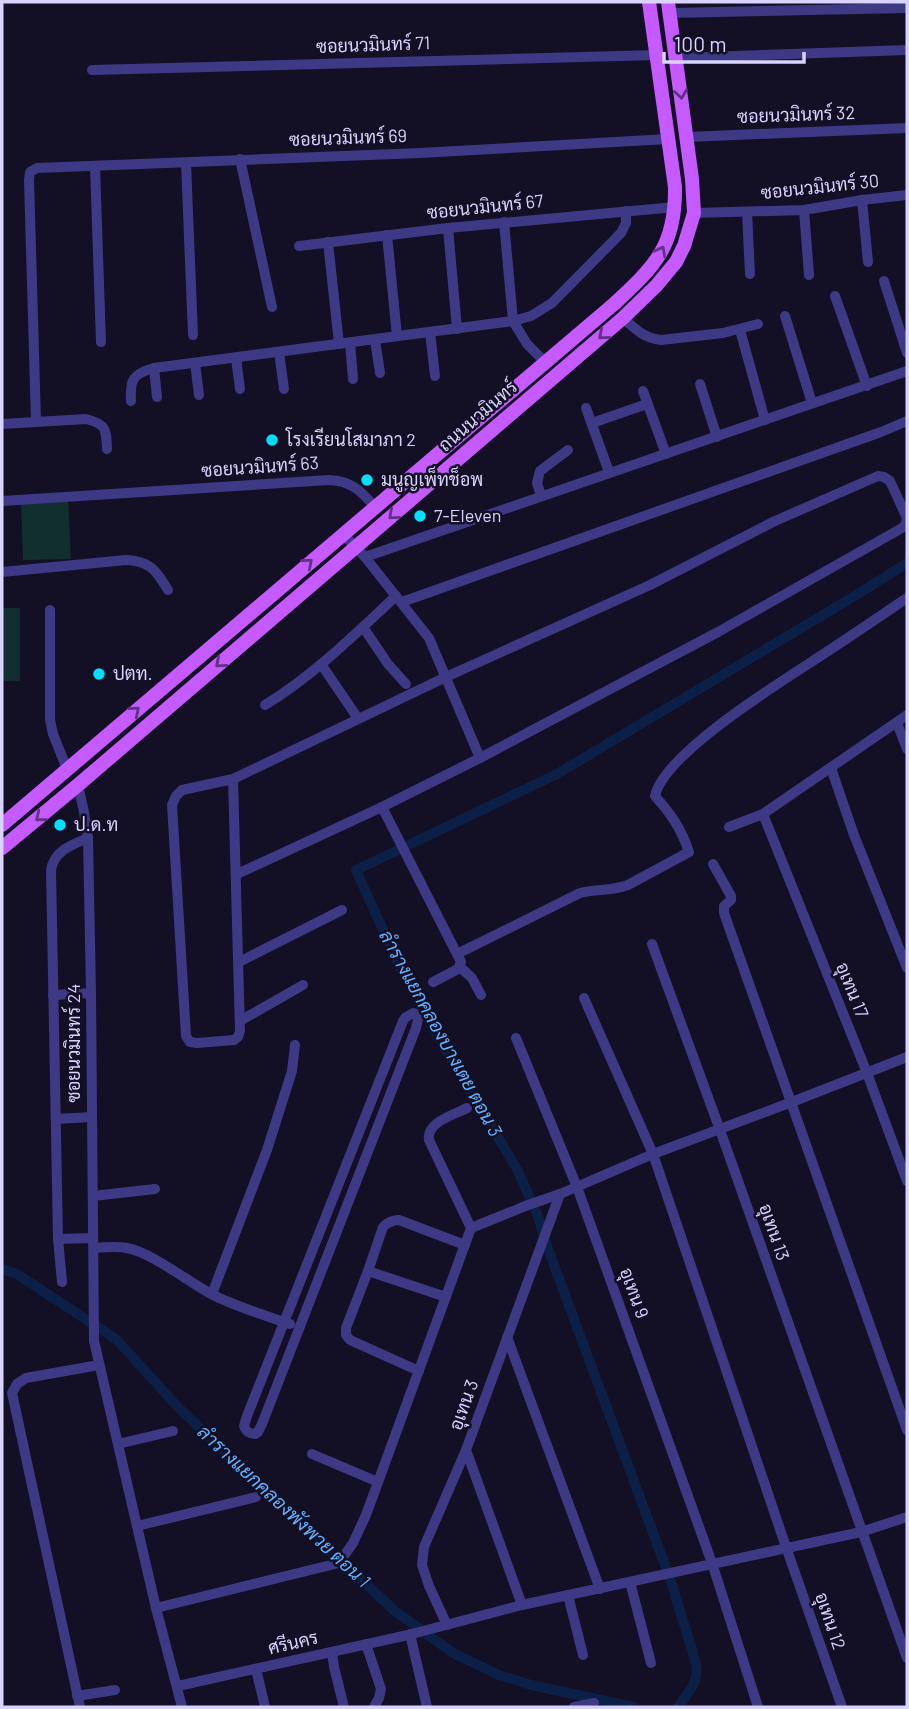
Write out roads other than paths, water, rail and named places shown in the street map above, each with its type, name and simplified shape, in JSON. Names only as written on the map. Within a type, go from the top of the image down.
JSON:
[{"type":"main road","name":"ถนนนวมินทร์","points":[[2,825],[614,304],[650,270],[661,255],[673,223],[675,187],[649,2]]},
{"type":"main road","name":"ถนนนวมินทร์","points":[[2,848],[360,552],[623,317],[656,286],[676,262],[694,213],[694,196],[669,7]]},
{"type":"main road","points":[[68,769],[78,785]]},
{"type":"street","points":[[669,7],[907,8]]},
{"type":"street","points":[[676,58],[907,50]]},
{"type":"street","name":"ซอยนวมินทร์ 71","points":[[92,70],[656,55]]},
{"type":"street","name":"ซอยนวมินทร์ 32","points":[[687,137],[907,128]]},
{"type":"street","name":"ซอยนวมินทร์ 69","points":[[36,422],[29,180],[30,172],[37,168],[433,152],[668,139]]},
{"type":"street","points":[[240,159],[272,307]]},
{"type":"street","points":[[186,163],[193,335]]},
{"type":"street","points":[[95,166],[101,342]]},
{"type":"street","name":"ซอยนวมินทร์ 30","points":[[694,213],[804,210],[907,195]]},
{"type":"street","points":[[862,200],[868,262]]},
{"type":"street","name":"ซอยนวมินทร์ 67","points":[[299,246],[504,222],[675,207]]},
{"type":"street","points":[[804,210],[808,275]]},
{"type":"street","points":[[131,401],[130,386],[134,378],[141,372],[154,368],[513,321],[531,316],[552,303],[621,233],[625,228],[626,211]]},
{"type":"street","points":[[747,212],[750,274]]},
{"type":"street","points":[[504,222],[513,321],[527,344],[545,362]]},
{"type":"street","points":[[448,228],[457,328]]},
{"type":"street","points":[[387,235],[397,337]]},
{"type":"street","points":[[328,242],[353,379]]},
{"type":"street","points":[[884,281],[907,353]]},
{"type":"street","points":[[835,296],[867,386]]},
{"type":"street","points":[[785,316],[812,403]]},
{"type":"street","points":[[623,317],[643,335],[661,340],[740,330],[758,324]]},
{"type":"street","points":[[740,330],[765,420]]},
{"type":"street","points":[[430,332],[435,376]]},
{"type":"street","points":[[375,340],[380,373]]},
{"type":"street","points":[[279,352],[284,389]]},
{"type":"street","points":[[236,358],[240,389]]},
{"type":"street","points":[[195,363],[199,395]]},
{"type":"street","points":[[154,368],[157,397]]},
{"type":"street","points":[[360,552],[666,454],[907,371]]},
{"type":"street","points":[[700,384],[717,436]]},
{"type":"street","points":[[643,391],[666,454]]},
{"type":"street","points":[[592,423],[647,404]]},
{"type":"street","points":[[586,408],[609,472]]},
{"type":"street","points":[[2,424],[86,419],[96,421],[104,426],[107,449]]},
{"type":"street","points":[[265,705],[292,688],[362,627],[399,599],[907,421]]},
{"type":"street","points":[[541,495],[537,484],[540,471],[568,450]]},
{"type":"street","points":[[233,779],[240,1031],[234,1040],[197,1044],[190,1042],[186,1036],[172,804],[182,790],[233,779],[446,677],[650,584],[775,521],[878,477],[890,481],[903,497],[907,518],[902,527],[718,632],[480,758],[237,874]]},
{"type":"street","name":"ซอยนวมินทร์ 63","points":[[2,501],[338,480],[351,484],[375,507]]},
{"type":"street","points":[[343,534],[429,638],[480,758]]},
{"type":"street","points":[[2,572],[138,561],[150,566],[168,590]]},
{"type":"street","points":[[457,954],[580,893],[628,886],[689,852],[677,823],[655,796],[656,789],[677,762],[741,708],[907,598]]},
{"type":"street","points":[[50,610],[50,720],[68,769]]},
{"type":"street","points":[[362,627],[406,684]]},
{"type":"street","points":[[321,664],[355,714]]},
{"type":"street","points":[[729,827],[763,814],[907,715]]},
{"type":"street","points":[[897,723],[907,749]]},
{"type":"street","points":[[831,768],[854,835],[907,968]]},
{"type":"street","name":"ซอยนวมินทร์ 24","points":[[78,785],[88,838],[92,993],[94,1342],[182,1707]]},
{"type":"street","points":[[382,807],[461,962],[460,967],[433,982]]},
{"type":"street","name":"อุเทน 17","points":[[763,814],[867,1073],[907,1181]]},
{"type":"street","points":[[62,1282],[58,1239],[51,870],[59,853],[88,838]]},
{"type":"street","points":[[713,864],[731,896],[731,900],[724,905],[724,913],[907,1430]]},
{"type":"street","points":[[239,962],[342,909]]},
{"type":"street","name":"อุเทน 13","points":[[652,944],[907,1658]]},
{"type":"street","points":[[460,967],[472,978],[481,995]]},
{"type":"street","points":[[240,1021],[303,985]]},
{"type":"street","points":[[53,996],[92,993]]},
{"type":"street","name":"อุเทน 12","points":[[584,998],[653,1154],[842,1707]]},
{"type":"street","points":[[413,1013],[418,1019],[416,1028],[299,1327],[262,1424],[258,1432],[250,1434],[244,1426],[284,1322],[403,1021],[413,1013]]},
{"type":"street","name":"อุเทน 9","points":[[516,1038],[577,1187],[712,1563],[758,1707]]},
{"type":"street","points":[[212,1294],[271,1139],[292,1071],[295,1045]]},
{"type":"street","points":[[471,1228],[653,1154],[907,1057]]},
{"type":"street","points":[[156,1608],[335,1564],[352,1545],[378,1482],[471,1228],[428,1133],[430,1128],[467,1108]]},
{"type":"street","points":[[56,1119],[92,1116]]},
{"type":"street","points":[[93,1196],[155,1189]]},
{"type":"street","name":"อุเทน 3","points":[[446,1625],[422,1564],[424,1547],[466,1450],[560,1194]]},
{"type":"street","points":[[419,1371],[350,1340],[346,1335],[346,1328],[383,1227],[393,1220],[465,1245]]},
{"type":"street","points":[[58,1239],[141,1252],[212,1294],[299,1327]]},
{"type":"street","points":[[368,1271],[446,1297]]},
{"type":"street","points":[[507,1337],[600,1589]]},
{"type":"street","points":[[99,1365],[26,1378],[17,1384],[12,1393],[78,1702],[115,1689]]},
{"type":"street","points":[[118,1444],[173,1432]]},
{"type":"street","points":[[466,1450],[522,1605]]},
{"type":"street","points":[[312,1454],[378,1482]]},
{"type":"street","points":[[137,1526],[256,1497]]},
{"type":"street","name":"ศรีนคร","points":[[177,1686],[413,1633],[522,1605],[861,1532],[907,1517]]},
{"type":"street","points":[[630,1582],[651,1663]]},
{"type":"street","points":[[568,1595],[583,1655]]},
{"type":"street","points":[[413,1633],[427,1707]]},
{"type":"street","points":[[366,1644],[381,1689],[374,1707]]},
{"type":"street","points":[[332,1652],[344,1707]]},
{"type":"street","points":[[256,1669],[265,1707]]},
{"type":"street","points":[[573,1707],[594,1703]]},
{"type":"waterway","name":"ลำรางแยกคลองบางเตย ตอน 3","points":[[678,1707],[694,1682],[696,1664],[672,1584],[538,1216],[517,1169],[438,1037],[399,965],[356,870],[557,774],[907,563]]},
{"type":"waterway","name":"ลำรางแยกคลองพังพวย ตอน 1","points":[[2,1269],[17,1274],[116,1339],[176,1405],[264,1490],[300,1519],[339,1563],[395,1611],[453,1653],[499,1675],[531,1685],[634,1707]]},
{"type":"place","name":"โรงเรียนโสมาภา 2","points":[[272,440]]},
{"type":"place","name":"มนูญเพ็ทช็อพ","points":[[367,480]]},
{"type":"place","name":"7-Eleven","points":[[420,516]]},
{"type":"place","name":"ปตท.","points":[[99,674]]},
{"type":"place","name":"ป.ด.ท","points":[[60,825]]}]
